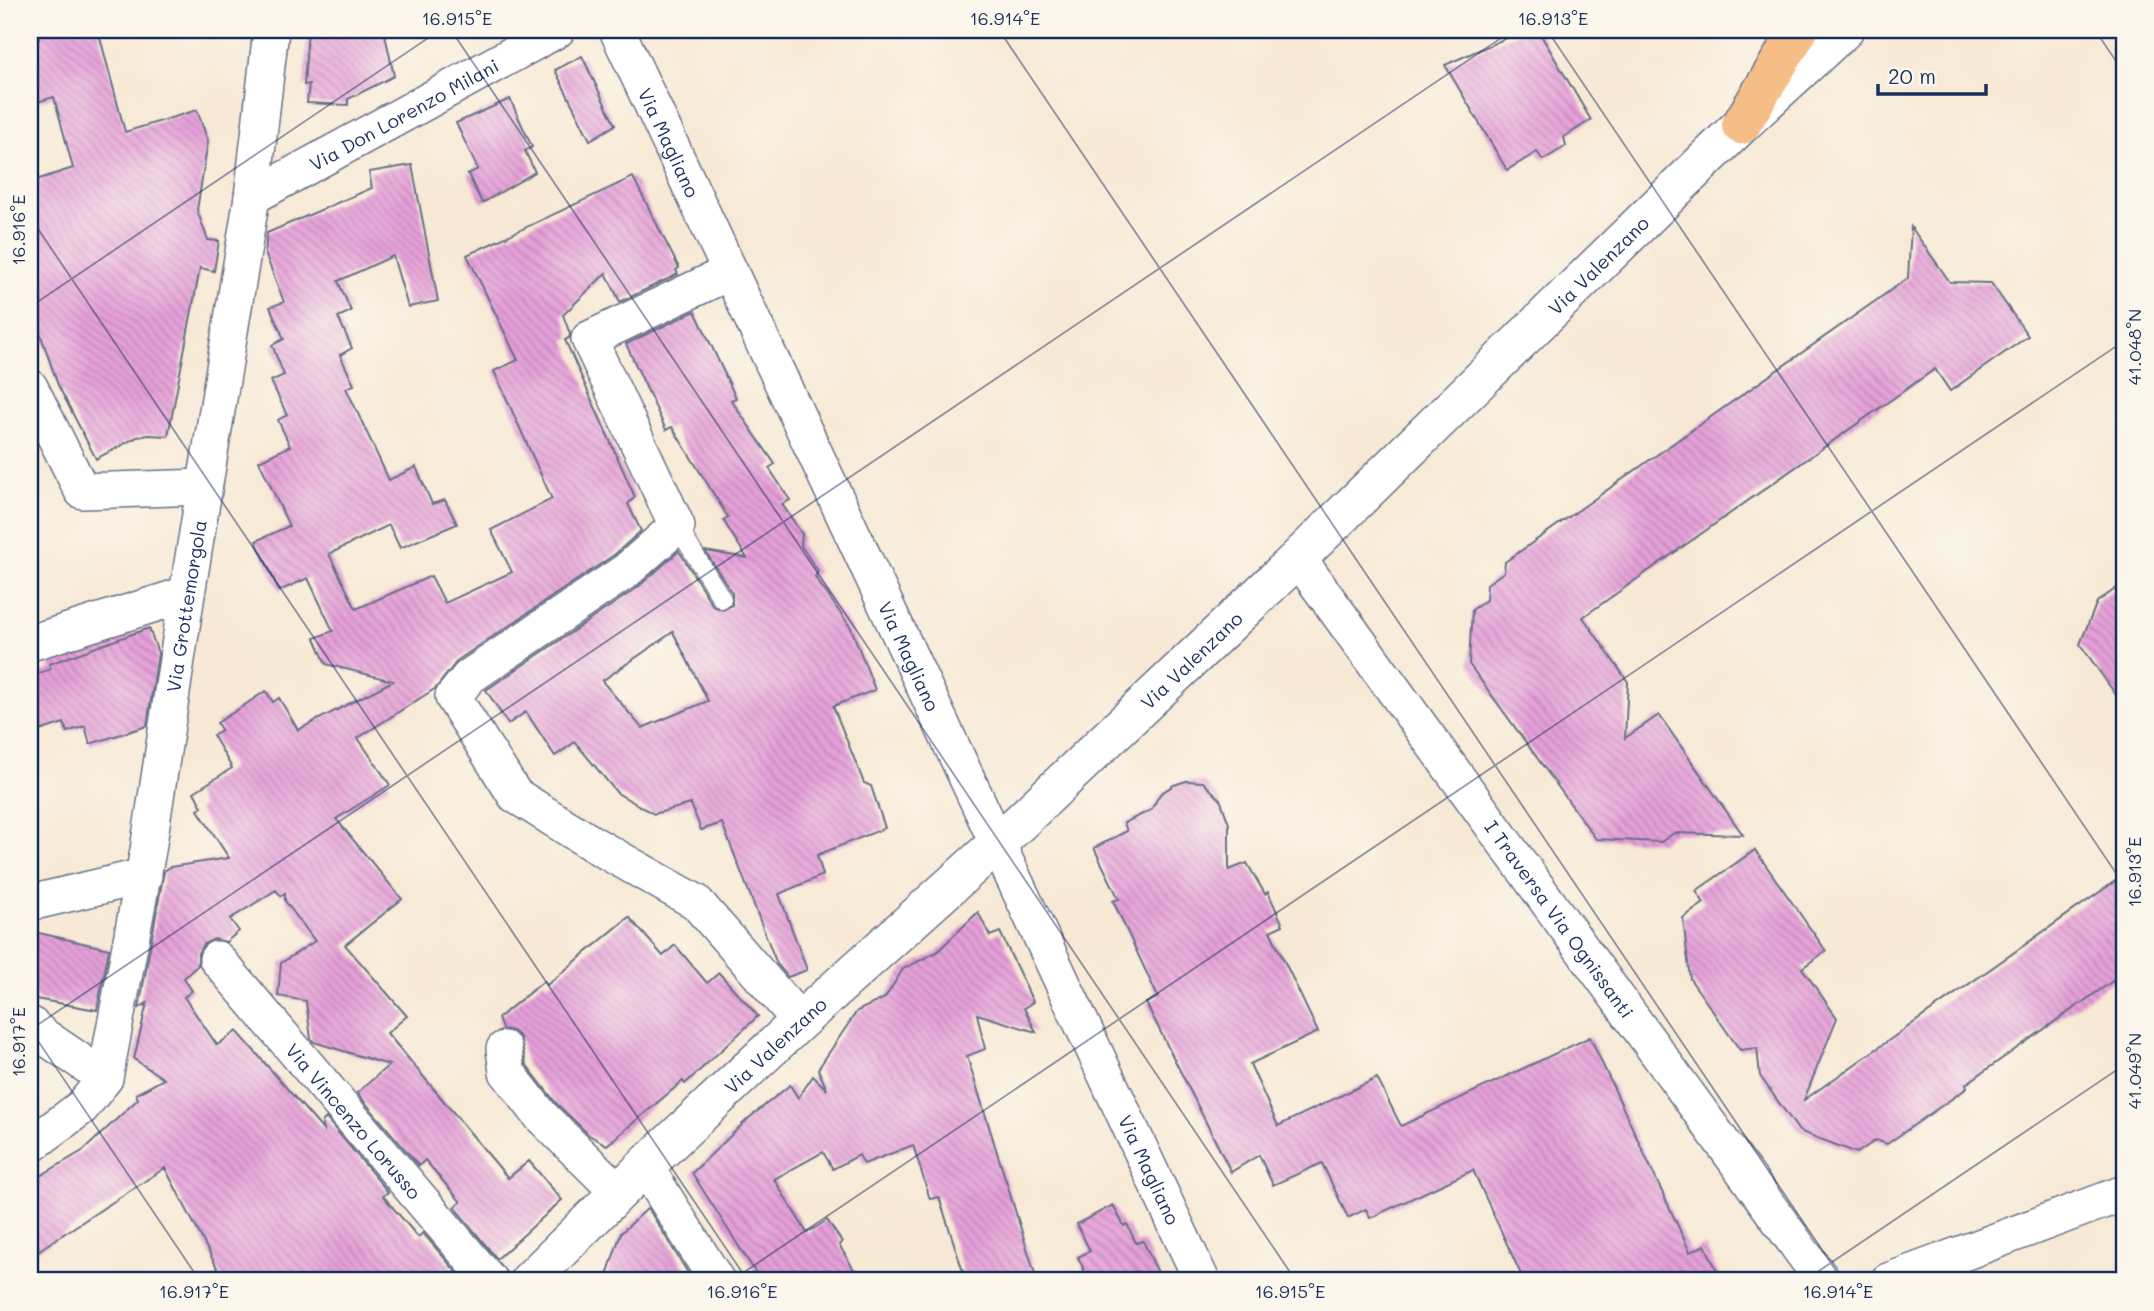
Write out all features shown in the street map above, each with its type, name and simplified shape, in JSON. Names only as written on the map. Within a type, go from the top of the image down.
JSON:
[{"type":"highway","points":[[1741,125],[1799,30]]},
{"type":"street","name":"Via Grottemorgola","points":[[30,1146],[82,1107],[104,1078],[144,876],[204,487],[253,197],[271,30]]},
{"type":"street","name":"Via Don Lorenzo Milani","points":[[253,197],[557,30]]},
{"type":"street","name":"Via Magliano","points":[[617,30],[1202,1281]]},
{"type":"street","name":"Via Valenzano","points":[[529,1281],[631,1179],[800,1021],[998,843],[1298,558],[1741,125],[1844,30]]},
{"type":"street","points":[[730,272],[589,339],[677,526],[626,571],[468,677],[453,697],[515,795],[593,844],[696,902],[800,1021]]},
{"type":"street","points":[[30,387],[82,491],[204,487]]},
{"type":"street","name":"I Traversa Via Ognissanti","points":[[1298,558],[1823,1281]]},
{"type":"street","points":[[30,643],[187,594]]},
{"type":"street","points":[[30,903],[144,876]]},
{"type":"street","name":"Via Vincenzo Lorusso","points":[[217,959],[490,1281]]},
{"type":"street","points":[[30,1024],[104,1078]]},
{"type":"street","points":[[504,1049],[507,1072],[541,1116],[631,1179],[716,1281]]},
{"type":"street","points":[[1888,1281],[2124,1194]]},
{"type":"lane","points":[[677,526],[722,599]]},
{"type":"building","points":[[36,30],[98,30],[125,132],[197,110],[208,141],[197,210],[208,240],[219,241],[214,271],[200,268],[168,436],[137,437],[96,459],[58,385],[30,304],[30,182],[73,168],[54,97],[30,104],[30,41],[39,39]]},
{"type":"building","points":[[308,30],[384,30],[394,76],[348,99],[348,105],[307,103],[309,84],[304,85]]},
{"type":"building","points":[[1524,30],[1538,30],[1591,120],[1564,137],[1566,146],[1543,160],[1537,152],[1507,170],[1445,65]]},
{"type":"building","points":[[582,56],[615,125],[590,140],[555,70]]},
{"type":"building","points":[[510,99],[532,147],[525,151],[535,172],[482,203],[468,174],[478,169],[456,123]]},
{"type":"building","points":[[412,165],[438,301],[408,307],[393,256],[338,281],[351,311],[338,317],[352,348],[340,355],[354,385],[346,388],[389,480],[416,467],[432,504],[445,500],[457,524],[400,548],[389,525],[329,554],[356,609],[431,576],[445,603],[512,572],[491,530],[552,499],[494,371],[518,360],[467,255],[633,177],[679,268],[676,270],[678,274],[620,302],[606,273],[563,315],[570,334],[565,340],[635,497],[628,504],[641,531],[614,555],[458,660],[436,688],[358,738],[390,785],[336,819],[402,899],[345,945],[407,1016],[387,1033],[508,1178],[529,1161],[562,1200],[497,1259],[454,1207],[461,1202],[425,1160],[419,1166],[357,1093],[389,1065],[314,1042],[311,1039],[306,1001],[278,996],[281,963],[315,941],[285,901],[285,893],[281,896],[276,890],[230,919],[239,931],[226,942],[214,939],[204,944],[198,953],[198,965],[184,978],[192,991],[184,997],[217,1045],[237,1031],[323,1130],[322,1122],[326,1118],[388,1192],[383,1196],[418,1237],[423,1233],[464,1281],[224,1281],[165,1168],[30,1256],[30,1182],[84,1150],[138,1099],[136,1094],[164,1079],[134,1059],[147,1003],[139,1008],[164,871],[170,867],[229,858],[198,810],[202,807],[194,792],[232,768],[213,735],[222,731],[217,723],[266,691],[273,702],[279,698],[298,730],[393,681],[326,664],[315,638],[333,631],[308,578],[279,591],[256,541],[289,526],[259,461],[290,446],[278,420],[287,415],[271,381],[284,375],[272,345],[284,339],[270,307],[284,302],[265,253],[267,233],[372,188],[369,172]]},
{"type":"building","points":[[1911,227],[1950,282],[1991,283],[2028,336],[1950,391],[1935,369],[1583,617],[1628,682],[1625,738],[1659,715],[1743,835],[1674,833],[1661,842],[1596,839],[1469,664],[1472,610],[1486,600],[1487,584],[1504,572],[1505,562],[1908,278]]},
{"type":"building","points":[[695,311],[736,398],[731,400],[775,464],[769,468],[790,500],[782,504],[802,534],[801,546],[818,571],[815,577],[851,628],[875,690],[833,706],[864,783],[871,786],[885,828],[817,855],[823,875],[779,894],[807,970],[788,977],[777,964],[722,823],[701,830],[691,804],[654,814],[617,793],[575,742],[555,756],[526,712],[508,724],[486,690],[637,588],[679,551],[713,606],[723,610],[732,605],[732,593],[705,551],[747,558],[723,520],[728,517],[672,427],[666,430],[626,344]],"holes":[[[673,632],[708,701],[642,728],[602,681]]]},
{"type":"building","points":[[2124,583],[2124,706],[2080,644],[2097,602]]},
{"type":"building","points":[[149,628],[158,653],[147,726],[90,744],[85,726],[67,732],[64,723],[30,734],[30,676],[51,669],[49,664]]},
{"type":"building","points":[[1186,781],[1203,782],[1220,799],[1229,824],[1229,870],[1247,863],[1265,894],[1268,892],[1283,925],[1270,931],[1318,1032],[1250,1064],[1278,1126],[1377,1078],[1401,1126],[1590,1037],[1690,1252],[1705,1245],[1722,1281],[1524,1281],[1473,1170],[1370,1218],[1366,1209],[1348,1218],[1322,1163],[1273,1185],[1259,1155],[1231,1172],[1146,1003],[1158,997],[1113,901],[1119,899],[1094,848],[1127,831],[1124,823],[1151,810],[1160,794]]},
{"type":"building","points":[[1755,850],[1826,951],[1802,968],[1837,1018],[1804,1100],[2124,875],[2124,973],[1966,1084],[1967,1088],[1887,1144],[1876,1140],[1857,1153],[1799,1131],[1760,1076],[1757,1048],[1740,1050],[1690,979],[1683,918],[1704,903],[1696,891]]},
{"type":"building","points":[[978,912],[990,936],[1000,932],[1033,1002],[1024,1008],[1036,1032],[977,1014],[985,1049],[967,1056],[1035,1274],[1014,1281],[966,1281],[939,1197],[930,1199],[913,1145],[864,1164],[859,1155],[833,1169],[823,1152],[774,1179],[807,1233],[827,1220],[842,1242],[839,1245],[861,1281],[761,1281],[692,1173],[749,1118],[790,1085],[798,1098],[813,1076],[827,1090],[818,1069],[857,1011],[885,998],[903,969],[937,952]]},
{"type":"building","points":[[629,917],[663,956],[675,945],[707,983],[719,973],[758,1016],[685,1084],[683,1081],[607,1145],[589,1135],[556,1103],[526,1064],[520,1037],[512,1031],[502,1029],[498,1018],[544,981],[547,985]]},
{"type":"building","points":[[30,931],[109,949],[97,1010],[36,999],[30,979]]},
{"type":"building","points":[[1113,1205],[1124,1226],[1127,1224],[1136,1243],[1143,1241],[1162,1281],[1089,1281],[1078,1257],[1090,1251],[1077,1224]]},
{"type":"building","points":[[648,1208],[693,1281],[605,1281],[621,1233]]}]
